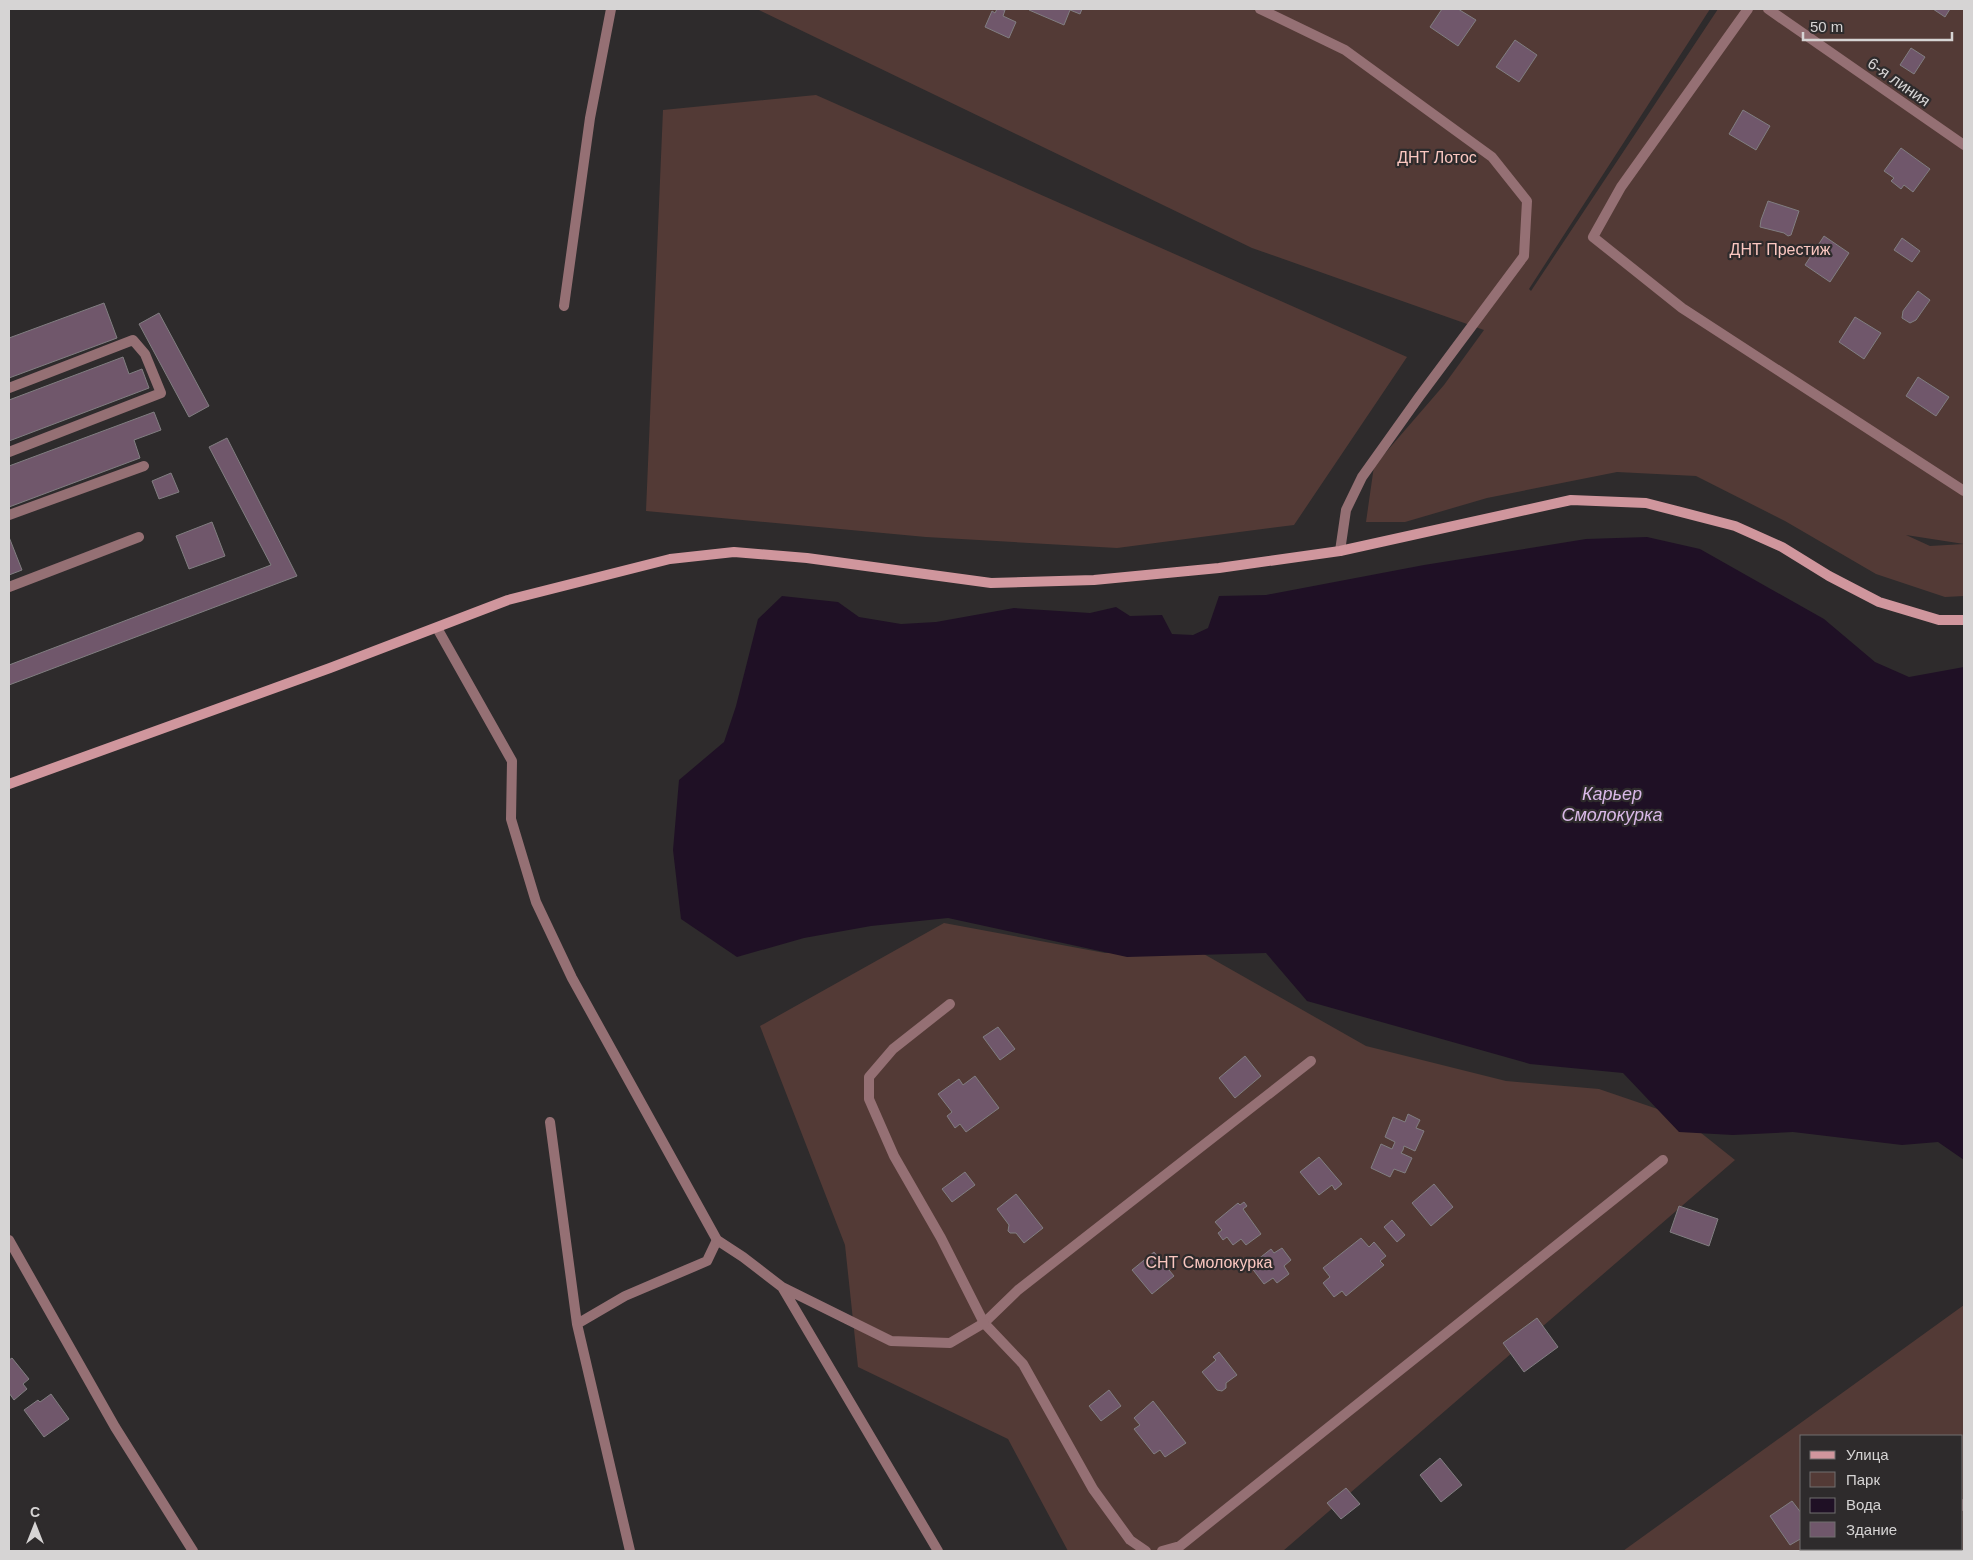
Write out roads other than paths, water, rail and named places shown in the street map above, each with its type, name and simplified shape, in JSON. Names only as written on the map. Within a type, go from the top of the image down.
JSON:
[{"type":"street","points":[[564,306],[590,118],[611,9]]},
{"type":"street","points":[[1260,9],[1345,50],[1492,157],[1527,201],[1524,256],[1362,477],[1346,510],[1340,551]]},
{"type":"street","points":[[1748,9],[1621,187],[1593,237],[1682,308],[1964,491]]},
{"type":"street","name":"6-я линия","points":[[1768,9],[1964,145]]},
{"type":"street","points":[[9,388],[133,340],[145,354],[161,393],[9,452]]},
{"type":"street","points":[[9,515],[144,466]]},
{"type":"street","points":[[9,784],[437,628],[508,600],[670,559],[734,552],[807,558],[991,583],[1094,580],[1219,568],[1340,551],[1571,500],[1646,503],[1735,526],[1782,547],[1829,576],[1879,602],[1939,620],[1964,620]]},
{"type":"street","points":[[9,587],[139,537]]},
{"type":"street","points":[[437,628],[512,761],[511,819],[536,902],[572,978],[717,1240],[782,1287],[891,1341],[950,1343],[984,1323],[1018,1290],[1311,1061]]},
{"type":"street","points":[[950,1004],[893,1049],[869,1077],[869,1099],[894,1156],[941,1238],[984,1323],[1023,1364],[1092,1489],[1130,1540],[1146,1551]]},
{"type":"street","points":[[550,1122],[577,1324],[630,1551]]},
{"type":"street","points":[[1162,1551],[1180,1546],[1663,1160]]},
{"type":"street","points":[[9,1240],[115,1427],[193,1551]]},
{"type":"street","points":[[577,1324],[625,1296],[706,1261],[717,1240]]},
{"type":"street","points":[[782,1287],[938,1551]]},
{"type":"water","name":"Карьер Смолокурка","points":[[1647,537],[1700,549],[1824,619],[1875,662],[1909,677],[1964,667],[1964,1160],[1938,1142],[1902,1145],[1793,1132],[1733,1135],[1679,1132],[1623,1073],[1530,1064],[1307,1001],[1266,953],[1127,957],[948,918],[871,926],[804,938],[737,957],[681,919],[673,850],[679,780],[724,742],[736,706],[758,619],[782,596],[838,602],[859,617],[901,624],[936,622],[1014,608],[1090,613],[1116,607],[1130,616],[1162,615],[1172,634],[1193,635],[1208,628],[1219,596],[1266,595],[1424,565],[1586,539]]},
{"type":"park label","name":"ДНТ Лотос","points":[[1437,157]]},
{"type":"park label","name":"ДНТ Престиж","points":[[1780,249]]},
{"type":"park label","name":"СНТ Смолокурка","points":[[1209,1262]]}]
